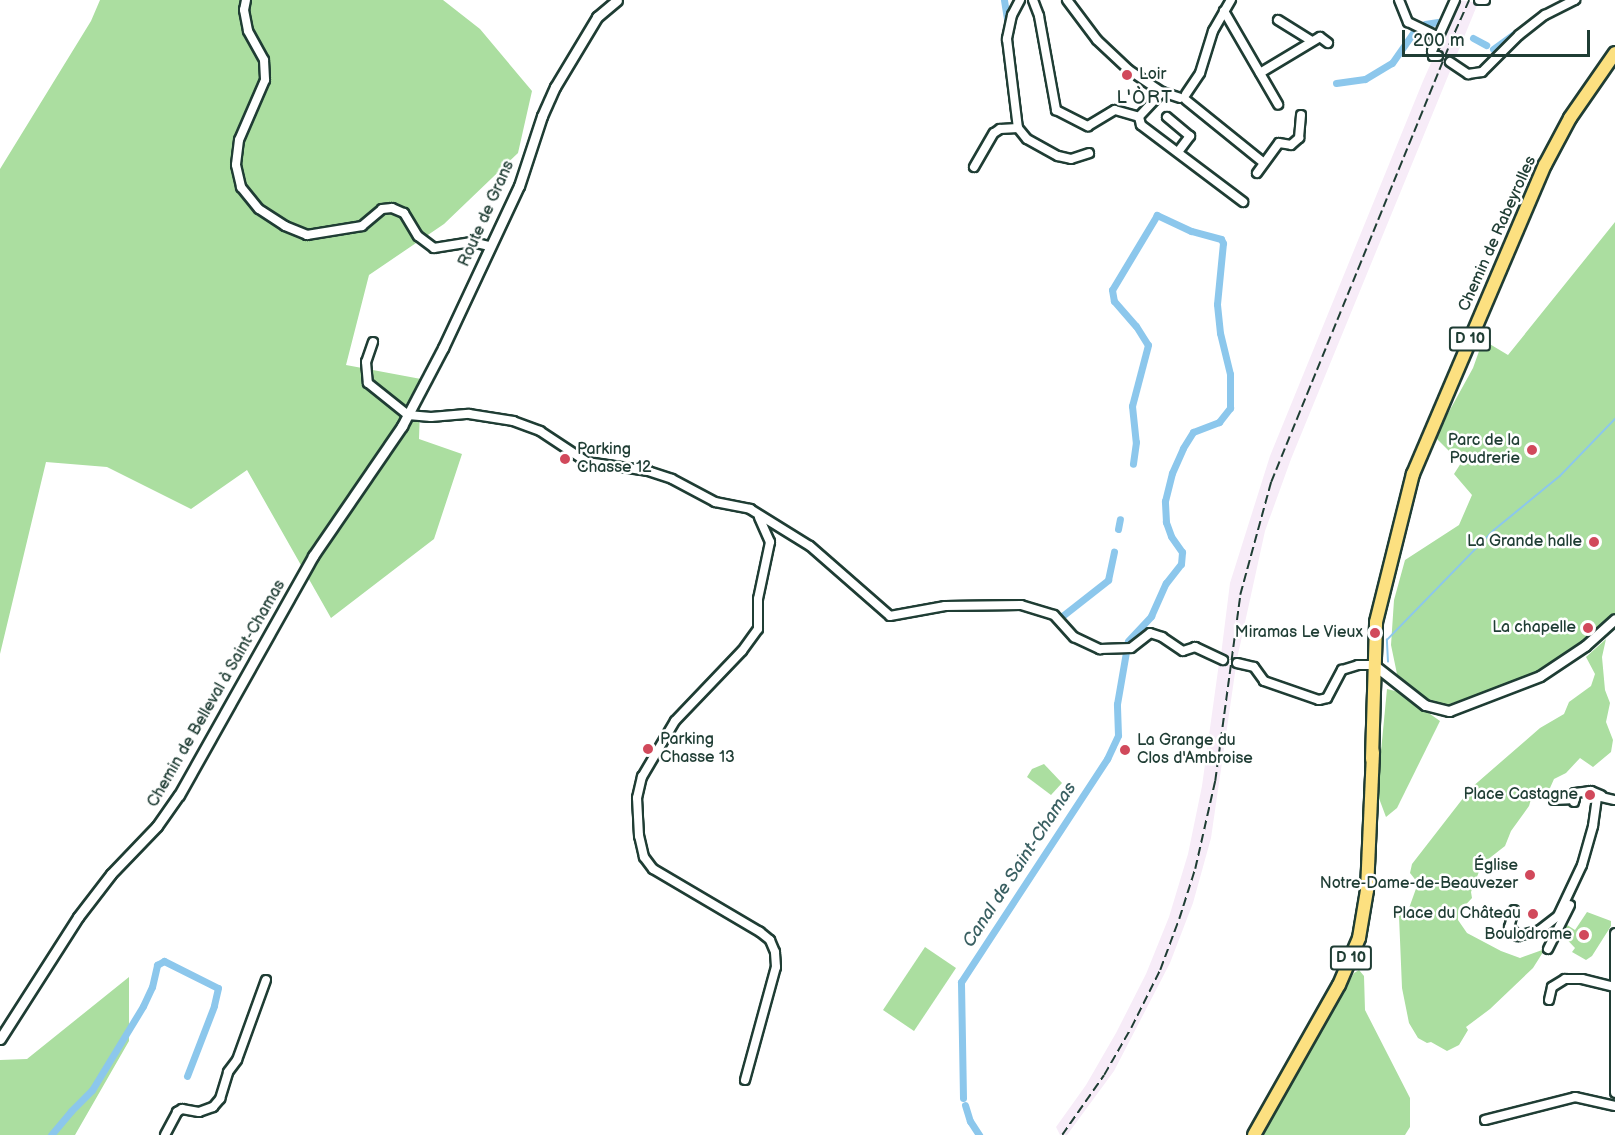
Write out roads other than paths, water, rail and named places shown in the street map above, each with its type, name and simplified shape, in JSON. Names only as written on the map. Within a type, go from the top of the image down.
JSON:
[{"type":"main road","name":"Chemin de Rabeyrolles","points":[[1372,759],[1377,708],[1376,622],[1401,512],[1423,448],[1545,165],[1584,97],[1615,53]]},
{"type":"main road","name":"Chemin de Rabeyrolles","points":[[1254,1135],[1339,985],[1359,938],[1367,890],[1372,759],[1383,592]]},
{"type":"street","points":[[246,0],[244,10],[248,31],[264,60],[265,80],[239,140],[236,165],[241,187],[259,209],[285,226],[307,235],[362,226],[382,209],[392,208],[404,213],[411,221],[418,236],[434,248],[472,242],[490,246]]},
{"type":"street","name":"Route de Grans","points":[[408,415],[444,348],[519,186],[542,116],[555,87],[570,58],[597,17],[617,0]]},
{"type":"street","points":[[1020,0],[1012,15],[1008,39],[1018,128],[1027,140],[1058,156],[1071,159],[1089,153]]},
{"type":"street","points":[[1033,0],[1039,16],[1056,110],[1088,126],[1115,110],[1139,117],[1144,128],[1243,202]]},
{"type":"street","points":[[1067,0],[1097,40],[1129,70],[1161,92],[1184,98],[1264,164]]},
{"type":"street","points":[[1184,98],[1200,73],[1213,31],[1231,0]]},
{"type":"street","points":[[1399,0],[1408,22],[1435,36],[1436,40]]},
{"type":"street","points":[[1438,56],[1433,56],[1432,51],[1455,0]]},
{"type":"street","points":[[1450,62],[1468,74],[1482,72],[1519,34],[1545,15],[1575,0]]},
{"type":"street","points":[[1224,12],[1278,104]]},
{"type":"street","points":[[1278,20],[1312,41]]},
{"type":"street","points":[[1260,73],[1320,37],[1328,43]]},
{"type":"street","points":[[1139,117],[1161,92]]},
{"type":"street","points":[[1257,173],[1279,143],[1291,145],[1299,138],[1300,115]]},
{"type":"street","points":[[1167,117],[1190,136],[1178,152]]},
{"type":"street","points":[[974,167],[994,134],[1000,129],[1018,128]]},
{"type":"street","points":[[374,342],[366,362],[368,383],[408,415],[431,417],[470,414],[513,421],[540,431],[587,462],[648,471],[672,479],[706,498],[750,509],[810,546],[890,615],[945,606],[1021,605],[1054,615],[1074,637],[1100,649],[1131,648],[1150,633],[1162,637],[1183,651],[1195,647],[1223,660]]},
{"type":"street","name":"Chemin de Belleval à Saint-Chamas","points":[[0,1039],[78,917],[111,874],[157,826],[179,795],[313,556],[408,415]]},
{"type":"street","points":[[745,1080],[776,967],[775,952],[770,940],[760,932],[653,868],[644,857],[639,836],[637,798],[642,777],[675,721],[742,651],[758,629],[758,599],[770,542],[768,532],[758,516]]},
{"type":"street","points":[[1237,663],[1254,667],[1264,681],[1319,700],[1327,698],[1342,670],[1355,665],[1378,668],[1428,706],[1449,711],[1540,676],[1590,642],[1615,619]]},
{"type":"street","points":[[1554,800],[1575,798],[1591,791],[1611,799]]},
{"type":"street","points":[[1514,910],[1509,921],[1510,931],[1518,936],[1533,933],[1558,916],[1582,865],[1593,826],[1597,796],[1611,799]]},
{"type":"street","points":[[1548,949],[1570,903],[1570,892]]},
{"type":"street","points":[[1615,933],[1615,1092]]},
{"type":"street","points":[[1549,1000],[1550,991],[1556,983],[1564,979],[1582,979],[1615,987]]},
{"type":"street","points":[[165,1135],[177,1112],[182,1109],[198,1112],[213,1107],[220,1099],[228,1072],[237,1060],[266,980]]},
{"type":"street","points":[[1485,1120],[1575,1097],[1615,1106]]},
{"type":"waterway","points":[[1004,0],[1007,19]]},
{"type":"waterway","points":[[1493,49],[1540,15]]},
{"type":"waterway","points":[[1425,24],[1438,22]]},
{"type":"waterway","points":[[1336,83],[1365,79],[1392,63],[1415,30]]},
{"type":"waterway","points":[[1473,38],[1486,45]]},
{"type":"waterway","points":[[1128,641],[1151,616],[1166,583],[1181,564],[1182,552],[1171,536],[1166,522],[1165,501],[1172,473],[1193,432],[1219,422],[1230,408],[1230,374],[1220,333],[1217,304],[1223,243],[1221,239],[1191,231],[1157,215],[1112,290],[1114,301],[1136,326],[1148,345],[1132,406],[1136,442],[1133,464]]},
{"type":"waterway","points":[[1388,662],[1387,640],[1494,530],[1560,476],[1615,419]]},
{"type":"waterway","points":[[1118,529],[1120,519]]},
{"type":"waterway","points":[[1061,617],[1108,580],[1114,552]]},
{"type":"waterway","name":"Canal de Saint-Chamas","points":[[963,1098],[961,982],[1107,759],[1118,735],[1117,704],[1126,652]]},
{"type":"waterway","points":[[51,1135],[92,1090],[143,1006],[152,987],[157,965],[164,961],[218,988],[214,1006],[187,1076]]},
{"type":"waterway","name":"Canal de Saint-Chamas","points":[[965,1105],[970,1121],[979,1135]]},
{"type":"railway","points":[[1062,1135],[1104,1075],[1131,1028],[1160,970],[1179,919],[1195,869],[1215,781],[1240,595],[1271,482],[1469,0]]},
{"type":"place","name":"Loir","points":[[1127,75]]},
{"type":"place","name":"Parc de la Poudrerie","points":[[1532,450]]},
{"type":"place","name":"Parking Chasse 12","points":[[565,459]]},
{"type":"place","name":"La Grande halle","points":[[1594,542]]},
{"type":"place","name":"La chapelle","points":[[1588,628]]},
{"type":"place","name":"Miramas Le Vieux","points":[[1375,633]]},
{"type":"place","name":"Parking Chasse 13","points":[[648,749]]},
{"type":"place","name":"La Grange du Clos d'Ambroise","points":[[1125,750]]},
{"type":"place","name":"Place Castagne","points":[[1590,795]]},
{"type":"place","name":"Église Notre-Dame-de-Beauvezer","points":[[1530,875]]},
{"type":"place","name":"Place du Château","points":[[1533,914]]},
{"type":"place","name":"Boulodrome","points":[[1584,935]]},
{"type":"district","name":"L'ÒRT","points":[[1145,98]]}]
